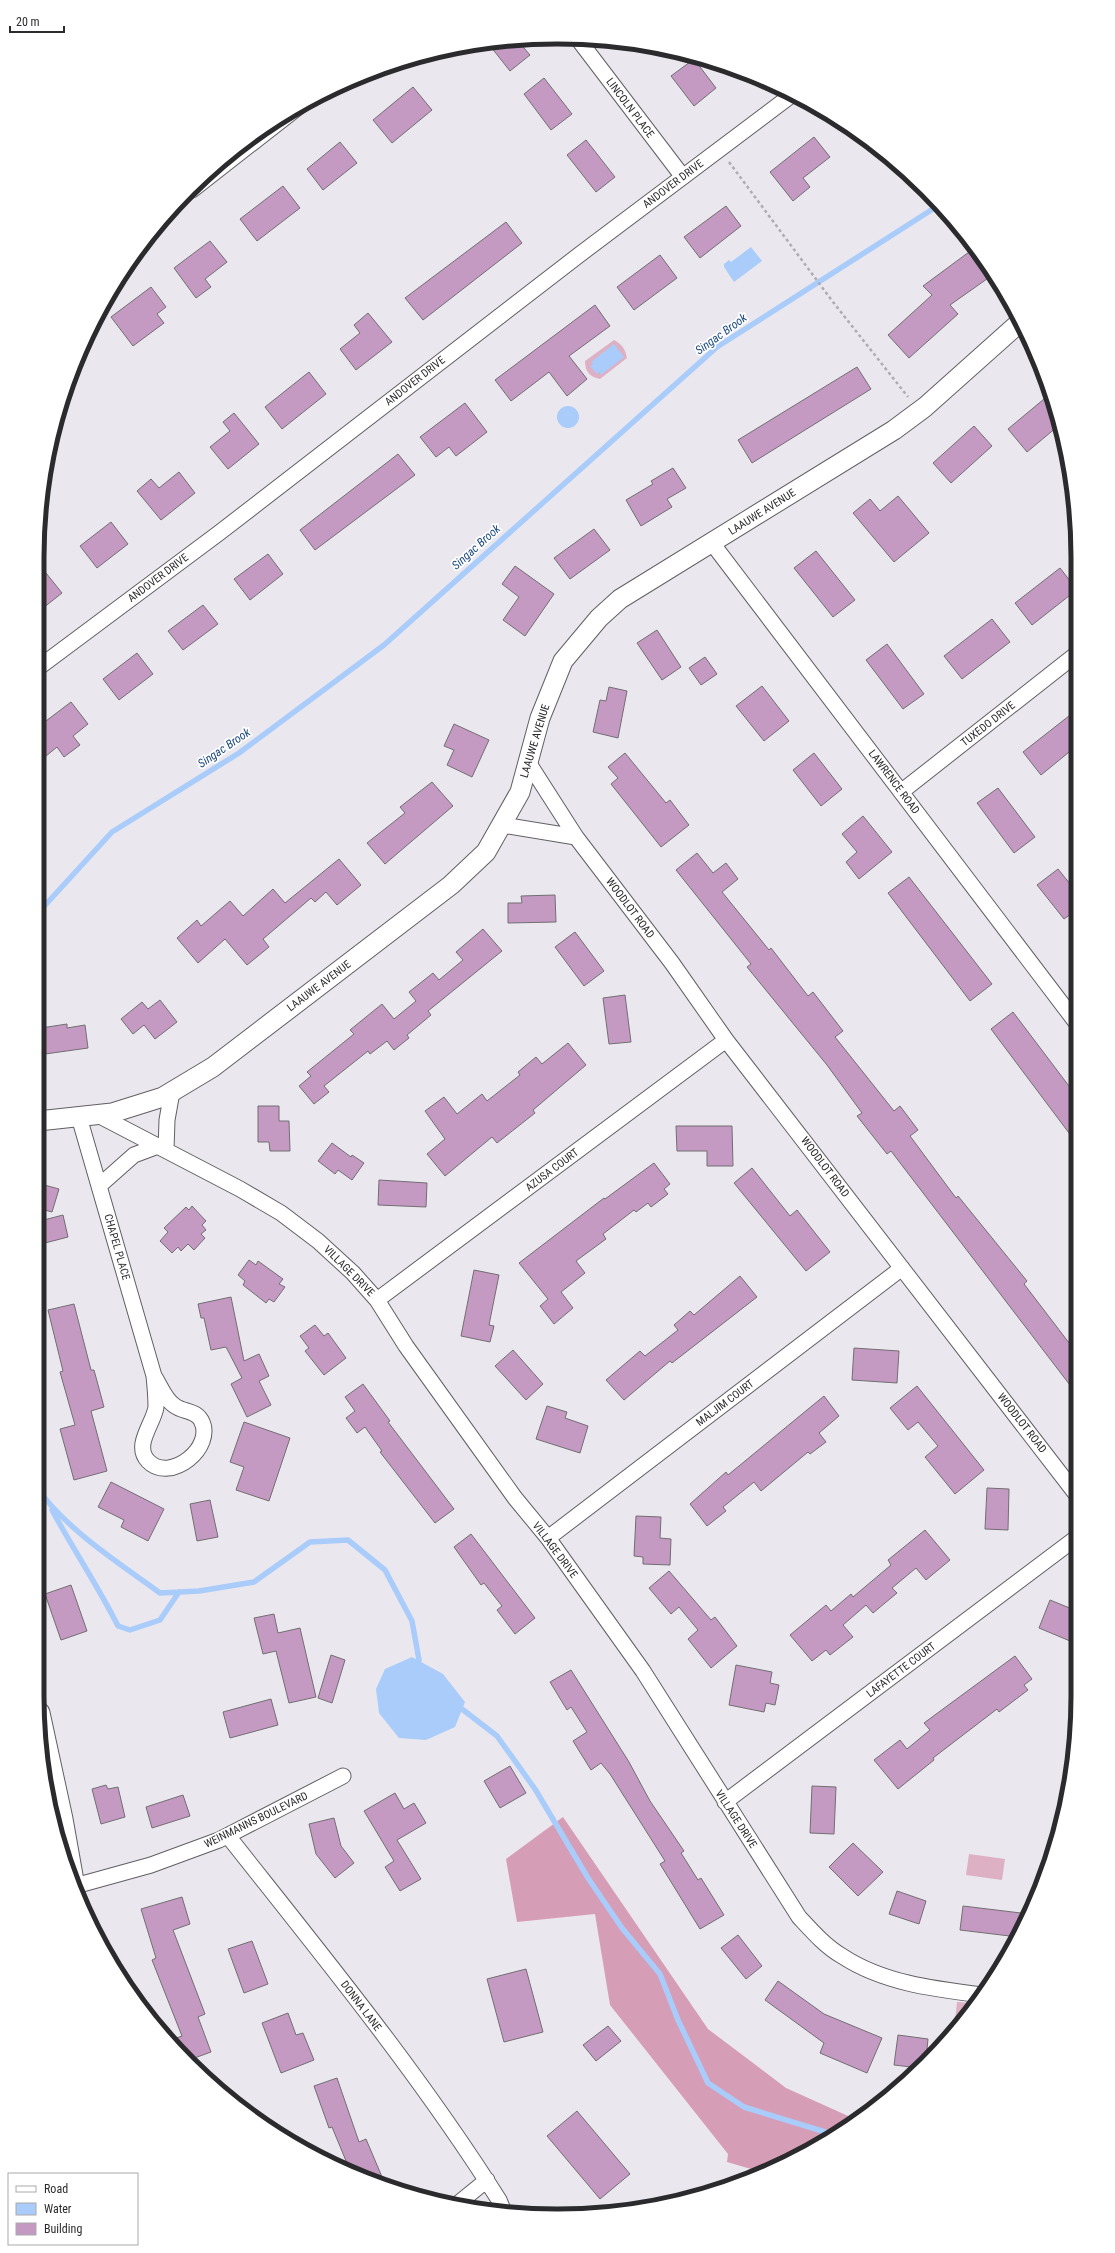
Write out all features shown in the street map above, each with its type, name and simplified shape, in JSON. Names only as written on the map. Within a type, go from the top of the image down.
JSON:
[{"type":"main road","points":[[47,1748],[67,1849]]},
{"type":"street","name":"LINCOLN PLACE","points":[[583,45],[683,177]]},
{"type":"street","name":"ANDOVER DRIVE","points":[[44,663],[219,532],[579,255],[787,98]]},
{"type":"street","name":"LAAUWE AVENUE","points":[[44,1121],[98,1115],[140,1106],[172,1092],[213,1067],[452,885],[486,852],[520,792],[540,718],[552,686],[563,661],[581,637],[620,599],[894,430],[925,407],[1016,326]]},
{"type":"street","name":"LAWRENCE ROAD","points":[[712,543],[1071,1016]]},
{"type":"street","name":"TUXEDO DRIVE","points":[[901,792],[1071,658]]},
{"type":"street","name":"WOODLOT ROAD","points":[[528,762],[576,837],[672,963],[726,1040],[1071,1488]]},
{"type":"street","points":[[502,825],[576,837]]},
{"type":"street","name":"AZUSA COURT","points":[[378,1300],[726,1040]]},
{"type":"street","points":[[99,1186],[134,1155],[162,1148],[172,1092]]},
{"type":"street","name":"VILLAGE DRIVE","points":[[98,1115],[240,1189],[280,1213],[318,1241],[353,1273],[378,1300],[406,1346],[515,1498],[548,1538],[643,1671],[799,1917],[818,1938],[841,1956],[884,1977],[919,1986],[975,1994]]},
{"type":"street","name":"CHAPEL PLACE","points":[[79,1117],[154,1376],[156,1408],[143,1441],[143,1452],[148,1461],[156,1466],[175,1467],[186,1461],[196,1452],[202,1442],[204,1430],[201,1420],[194,1413],[175,1406],[168,1399],[154,1376]]},
{"type":"street","name":"MALJIM COURT","points":[[548,1538],[902,1268]]},
{"type":"street","name":"LAFAYETTE COURT","points":[[725,1802],[1071,1542]]},
{"type":"street","name":"WEINMANNS BOULEVARD","points":[[80,1885],[151,1865],[228,1836],[343,1776]]},
{"type":"street","name":"DONNA LANE","points":[[228,1836],[338,1975],[438,2108],[487,2180],[502,2206]]},
{"type":"street","points":[[462,2200],[487,2180]]},
{"type":"path","points":[[726,159],[833,302],[912,400]]},
{"type":"shaded area","points":[[614,340],[623,348],[627,358],[600,379],[593,377],[587,371],[585,361]]},
{"type":"shaded area","points":[[563,1817],[708,2029],[786,2088],[850,2117],[814,2140],[785,2156],[755,2170],[727,2162],[728,2154],[610,2005],[595,1914],[517,1922],[506,1859]]},
{"type":"shaded area","points":[[969,1854],[1005,1859],[1002,1880],[966,1875]]},
{"type":"shaded area","points":[[957,2002],[969,2003],[965,2008],[955,2020]]},
{"type":"water","points":[[751,247],[762,261],[734,282],[724,267],[724,264],[729,260],[731,262]]},
{"type":"water","points":[[614,344],[624,357],[601,375],[599,372],[597,374],[590,366],[593,364],[591,362]]},
{"type":"water","points":[[568,406],[576,409],[579,417],[576,425],[568,428],[560,425],[557,417],[560,409]]},
{"type":"water","points":[[412,1657],[443,1674],[465,1702],[455,1727],[426,1740],[399,1738],[379,1713],[376,1689],[385,1669]]},
{"type":"building","points":[[522,45],[530,55],[510,71],[492,48]]},
{"type":"building","points":[[691,61],[697,63],[716,88],[694,106],[671,76]]},
{"type":"building","points":[[544,78],[572,114],[551,130],[524,94]]},
{"type":"building","points":[[413,87],[432,110],[392,143],[373,120]]},
{"type":"building","points":[[814,137],[830,157],[803,178],[810,187],[793,201],[770,172]]},
{"type":"building","points":[[586,140],[615,177],[596,192],[567,155]]},
{"type":"building","points":[[340,142],[357,163],[323,190],[307,169]]},
{"type":"building","points":[[283,186],[300,208],[257,241],[240,219]]},
{"type":"building","points":[[726,206],[741,226],[700,258],[684,237]]},
{"type":"building","points":[[506,222],[522,243],[423,320],[405,298]]},
{"type":"building","points":[[210,241],[227,262],[205,279],[211,287],[196,298],[174,268]]},
{"type":"building","points":[[970,252],[988,278],[950,305],[958,314],[909,358],[888,335],[932,295],[923,286]]},
{"type":"building","points":[[660,255],[677,278],[634,310],[617,287]]},
{"type":"building","points":[[151,287],[166,307],[157,314],[164,323],[133,346],[111,317]]},
{"type":"building","points":[[595,305],[610,326],[569,356],[587,379],[567,396],[549,372],[511,401],[495,380]]},
{"type":"building","points":[[368,313],[392,342],[356,370],[340,349],[360,333],[354,325]]},
{"type":"building","points":[[857,367],[871,389],[752,463],[738,440]]},
{"type":"building","points":[[309,372],[326,394],[282,429],[265,407]]},
{"type":"building","points":[[1044,399],[1047,403],[1055,429],[1027,452],[1008,429]]},
{"type":"building","points":[[465,403],[487,432],[456,456],[449,447],[436,457],[420,437]]},
{"type":"building","points":[[234,413],[259,444],[228,469],[210,447],[230,431],[223,422]]},
{"type":"building","points":[[974,426],[992,446],[951,483],[933,463]]},
{"type":"building","points":[[398,454],[415,475],[315,550],[300,530]]},
{"type":"building","points":[[673,468],[686,488],[667,499],[672,507],[641,526],[626,500],[653,484],[651,481]]},
{"type":"building","points":[[179,472],[195,493],[161,520],[137,491],[151,479],[159,488]]},
{"type":"building","points":[[898,496],[929,533],[894,562],[853,513],[870,499],[880,511]]},
{"type":"building","points":[[111,522],[128,544],[97,568],[80,546]]},
{"type":"building","points":[[594,529],[610,550],[570,579],[554,558]]},
{"type":"building","points":[[816,551],[855,600],[833,617],[794,568]]},
{"type":"building","points":[[268,554],[283,574],[250,600],[234,579]]},
{"type":"building","points":[[515,566],[554,594],[525,636],[503,620],[519,597],[502,584]]},
{"type":"building","points":[[1060,568],[1071,582],[1071,594],[1032,625],[1015,603]]},
{"type":"building","points":[[44,570],[62,593],[44,607]]},
{"type":"building","points":[[203,605],[218,624],[183,650],[168,631]]},
{"type":"building","points":[[992,619],[1010,642],[962,679],[944,656]]},
{"type":"building","points":[[657,630],[681,667],[662,680],[637,643]]},
{"type":"building","points":[[887,644],[924,694],[903,709],[866,660]]},
{"type":"building","points":[[137,653],[153,674],[119,700],[103,679]]},
{"type":"building","points":[[705,657],[717,674],[701,685],[689,668]]},
{"type":"building","points":[[762,686],[789,721],[764,741],[736,706]]},
{"type":"building","points":[[609,687],[627,691],[618,738],[593,732],[600,700],[606,701]]},
{"type":"building","points":[[71,702],[88,724],[73,736],[80,745],[64,757],[57,747],[46,756],[44,754],[44,722]]},
{"type":"building","points":[[1071,714],[1071,750],[1041,775],[1023,752]]},
{"type":"building","points":[[454,724],[489,740],[472,777],[447,765],[454,750],[444,746]]},
{"type":"building","points":[[625,753],[666,803],[670,800],[689,825],[661,847],[611,784],[618,778],[608,767]]},
{"type":"building","points":[[814,753],[842,789],[821,806],[793,770]]},
{"type":"building","points":[[432,782],[453,806],[385,864],[367,843],[405,813],[400,807]]},
{"type":"building","points":[[998,788],[1035,837],[1014,853],[977,803]]},
{"type":"building","points":[[863,816],[892,852],[859,879],[846,862],[857,852],[842,834]]},
{"type":"building","points":[[697,853],[713,873],[726,863],[738,879],[722,892],[769,950],[771,948],[808,996],[813,992],[843,1031],[835,1037],[894,1111],[900,1106],[918,1130],[910,1136],[956,1198],[958,1196],[1027,1281],[1024,1284],[1071,1345],[1071,1386],[891,1151],[887,1154],[857,1116],[862,1113],[827,1065],[747,967],[751,964],[676,870]]},
{"type":"building","points":[[339,859],[361,885],[337,905],[326,892],[315,902],[311,898],[263,939],[269,947],[247,965],[225,939],[198,963],[177,938],[197,920],[201,926],[230,901],[243,916],[273,889],[285,903]]},
{"type":"building","points":[[1058,869],[1071,885],[1071,914],[1064,919],[1037,885]]},
{"type":"building","points":[[909,877],[992,984],[970,1001],[888,893]]},
{"type":"building","points":[[555,895],[556,922],[508,923],[508,903],[522,903],[521,896]]},
{"type":"building","points":[[483,929],[502,951],[428,1011],[431,1015],[407,1035],[409,1038],[394,1050],[387,1041],[370,1054],[368,1051],[324,1086],[329,1092],[314,1104],[299,1086],[311,1076],[307,1072],[354,1034],[350,1030],[382,1004],[394,1019],[416,1001],[409,992],[433,973],[439,980],[463,960],[456,952]]},
{"type":"building","points":[[575,932],[604,971],[584,986],[555,947]]},
{"type":"building","points":[[625,995],[631,1042],[609,1044],[603,998]]},
{"type":"building","points":[[160,1000],[177,1022],[155,1039],[144,1025],[133,1034],[121,1019],[142,1002],[148,1009]]},
{"type":"building","points":[[1013,1012],[1071,1089],[1071,1136],[991,1029]]},
{"type":"building","points":[[67,1024],[67,1028],[85,1025],[88,1048],[44,1054],[44,1028]]},
{"type":"building","points":[[568,1043],[586,1065],[533,1110],[535,1113],[497,1143],[492,1137],[445,1176],[427,1154],[445,1139],[425,1111],[444,1097],[457,1114],[482,1094],[487,1101],[520,1075],[518,1072],[536,1057],[542,1064]]},
{"type":"building","points":[[258,1106],[279,1106],[279,1121],[289,1121],[290,1151],[270,1151],[269,1142],[258,1142]]},
{"type":"building","points":[[676,1126],[732,1126],[733,1166],[707,1166],[707,1151],[677,1151]]},
{"type":"building","points":[[332,1143],[351,1157],[352,1155],[364,1163],[352,1180],[338,1170],[335,1174],[318,1161]]},
{"type":"building","points":[[654,1163],[670,1184],[664,1189],[668,1194],[651,1207],[648,1203],[636,1212],[634,1210],[603,1234],[606,1239],[576,1261],[585,1273],[561,1292],[573,1308],[554,1324],[540,1306],[548,1299],[519,1263],[604,1198],[605,1199]]},
{"type":"building","points":[[752,1168],[790,1216],[797,1210],[830,1252],[806,1271],[734,1183]]},
{"type":"building","points":[[379,1180],[427,1183],[426,1207],[378,1205]]},
{"type":"building","points":[[44,1185],[59,1189],[52,1212],[44,1210]]},
{"type":"building","points":[[192,1206],[206,1221],[202,1225],[206,1230],[201,1234],[205,1238],[194,1250],[188,1244],[181,1251],[178,1247],[172,1253],[160,1241],[168,1232],[164,1228],[186,1207],[189,1210]]},
{"type":"building","points":[[63,1215],[68,1237],[45,1243],[44,1220]]},
{"type":"building","points":[[249,1260],[256,1265],[258,1261],[283,1279],[279,1284],[285,1287],[274,1302],[269,1299],[266,1303],[243,1285],[245,1281],[238,1275]]},
{"type":"building","points":[[474,1270],[499,1275],[489,1325],[494,1326],[490,1342],[461,1336]]},
{"type":"building","points":[[740,1276],[757,1297],[672,1363],[670,1361],[624,1400],[606,1380],[640,1351],[645,1356],[678,1330],[674,1325],[690,1311],[694,1315]]},
{"type":"building","points":[[231,1297],[244,1361],[259,1354],[269,1376],[259,1381],[271,1405],[247,1417],[231,1384],[242,1378],[226,1347],[211,1350],[204,1318],[201,1318],[198,1304]]},
{"type":"building","points":[[74,1304],[91,1370],[94,1370],[104,1407],[91,1411],[107,1471],[74,1480],[60,1429],[75,1425],[60,1372],[63,1371],[48,1310]]},
{"type":"building","points":[[315,1325],[324,1336],[328,1333],[346,1358],[324,1375],[305,1351],[309,1348],[300,1336]]},
{"type":"building","points":[[854,1348],[899,1351],[897,1383],[852,1380]]},
{"type":"building","points":[[513,1350],[543,1384],[526,1400],[495,1366]]},
{"type":"building","points":[[363,1384],[390,1421],[388,1422],[454,1509],[435,1523],[380,1452],[382,1451],[365,1427],[357,1433],[346,1418],[355,1411],[345,1397]]},
{"type":"building","points":[[917,1386],[984,1470],[955,1494],[925,1457],[938,1446],[918,1422],[908,1430],[890,1408]]},
{"type":"building","points":[[824,1396],[839,1416],[819,1433],[826,1442],[810,1454],[808,1452],[761,1491],[754,1482],[723,1507],[726,1511],[707,1526],[690,1504],[726,1472],[728,1475]]},
{"type":"building","points":[[547,1406],[567,1412],[565,1418],[588,1426],[580,1453],[536,1439]]},
{"type":"building","points":[[244,1422],[290,1438],[269,1501],[236,1490],[244,1467],[230,1462]]},
{"type":"building","points":[[111,1482],[164,1509],[148,1541],[121,1527],[124,1520],[98,1507]]},
{"type":"building","points":[[987,1488],[1009,1489],[1008,1530],[985,1529]]},
{"type":"building","points":[[210,1500],[218,1537],[197,1541],[190,1504]]},
{"type":"building","points":[[636,1516],[661,1517],[660,1538],[671,1539],[670,1565],[643,1564],[643,1557],[634,1556]]},
{"type":"building","points":[[925,1530],[950,1560],[926,1580],[916,1568],[892,1588],[897,1593],[873,1613],[866,1605],[843,1625],[853,1637],[830,1655],[826,1650],[812,1661],[790,1635],[826,1605],[831,1611],[851,1594],[853,1597],[891,1565],[888,1560]]},
{"type":"building","points":[[471,1534],[535,1618],[515,1634],[497,1610],[502,1606],[484,1583],[481,1585],[454,1547]]},
{"type":"building","points":[[669,1571],[711,1620],[715,1617],[737,1646],[711,1668],[688,1639],[698,1630],[679,1607],[671,1614],[649,1588]]},
{"type":"building","points":[[71,1585],[87,1631],[61,1640],[45,1594]]},
{"type":"building","points":[[1050,1600],[1071,1609],[1070,1641],[1039,1628]]},
{"type":"building","points":[[274,1614],[278,1633],[300,1628],[316,1697],[289,1703],[276,1651],[263,1654],[254,1618]]},
{"type":"building","points":[[331,1655],[345,1660],[332,1703],[318,1698]]},
{"type":"building","points":[[1015,1656],[1032,1679],[1024,1685],[1028,1690],[999,1712],[997,1709],[933,1758],[934,1760],[898,1789],[874,1760],[900,1740],[907,1749],[930,1730],[924,1723]]},
{"type":"building","points":[[736,1665],[772,1672],[770,1683],[779,1685],[775,1705],[766,1703],[764,1712],[729,1705]]},
{"type":"building","points":[[571,1670],[629,1762],[650,1801],[684,1851],[681,1853],[698,1880],[701,1878],[724,1915],[700,1929],[660,1864],[665,1861],[610,1774],[601,1763],[591,1770],[573,1741],[587,1732],[571,1707],[567,1710],[550,1682]]},
{"type":"building","points":[[271,1699],[278,1725],[230,1738],[223,1712]]},
{"type":"building","points":[[510,1766],[526,1793],[500,1808],[484,1781]]},
{"type":"building","points":[[106,1785],[108,1789],[118,1787],[125,1817],[101,1824],[92,1789]]},
{"type":"building","points":[[812,1786],[836,1787],[834,1834],[810,1833]]},
{"type":"building","points":[[395,1793],[404,1809],[414,1803],[426,1823],[397,1840],[421,1879],[400,1891],[385,1867],[394,1861],[364,1811]]},
{"type":"building","points":[[183,1795],[190,1816],[152,1828],[146,1807]]},
{"type":"building","points":[[334,1818],[341,1846],[354,1863],[335,1878],[316,1854],[309,1824]]},
{"type":"building","points":[[853,1843],[883,1872],[858,1896],[829,1867]]},
{"type":"building","points":[[897,1891],[926,1901],[919,1924],[889,1914]]},
{"type":"building","points":[[182,1897],[190,1924],[173,1930],[205,2014],[198,2017],[211,2052],[193,2058],[175,2038],[182,2036],[152,1960],[156,1958],[141,1909]]},
{"type":"building","points":[[963,1906],[1022,1913],[1011,1936],[960,1930]]},
{"type":"building","points":[[738,1935],[762,1966],[746,1979],[721,1948]]},
{"type":"building","points":[[252,1941],[268,1984],[244,1993],[228,1949]]},
{"type":"building","points":[[526,1969],[543,2032],[504,2042],[487,1979]]},
{"type":"building","points":[[778,1981],[824,2014],[882,2038],[867,2073],[820,2053],[824,2043],[765,2000]]},
{"type":"building","points":[[288,2013],[296,2035],[303,2033],[314,2060],[281,2073],[262,2023]]},
{"type":"building","points":[[608,2026],[621,2041],[596,2061],[583,2045]]},
{"type":"building","points":[[898,2035],[928,2039],[927,2049],[930,2049],[912,2067],[894,2065]]},
{"type":"building","points":[[337,2078],[359,2142],[366,2139],[383,2178],[347,2164],[332,2127],[329,2128],[314,2086]]},
{"type":"building","points":[[577,2111],[630,2174],[600,2199],[547,2136]]},
{"type":"waterway","name":"Singac Brook","points":[[44,906],[112,832],[239,753],[384,645],[717,347],[934,208]]},
{"type":"waterway","points":[[44,1497],[78,1532],[160,1593],[199,1591],[254,1582],[310,1542],[348,1540],[385,1570],[412,1621],[419,1660]]},
{"type":"waterway","points":[[52,1510],[118,1626],[130,1630],[160,1620],[179,1592]]},
{"type":"waterway","points":[[462,1709],[497,1736],[535,1789],[588,1878],[622,1928],[660,1974],[678,2020],[708,2083],[744,2107],[826,2132]]}]
